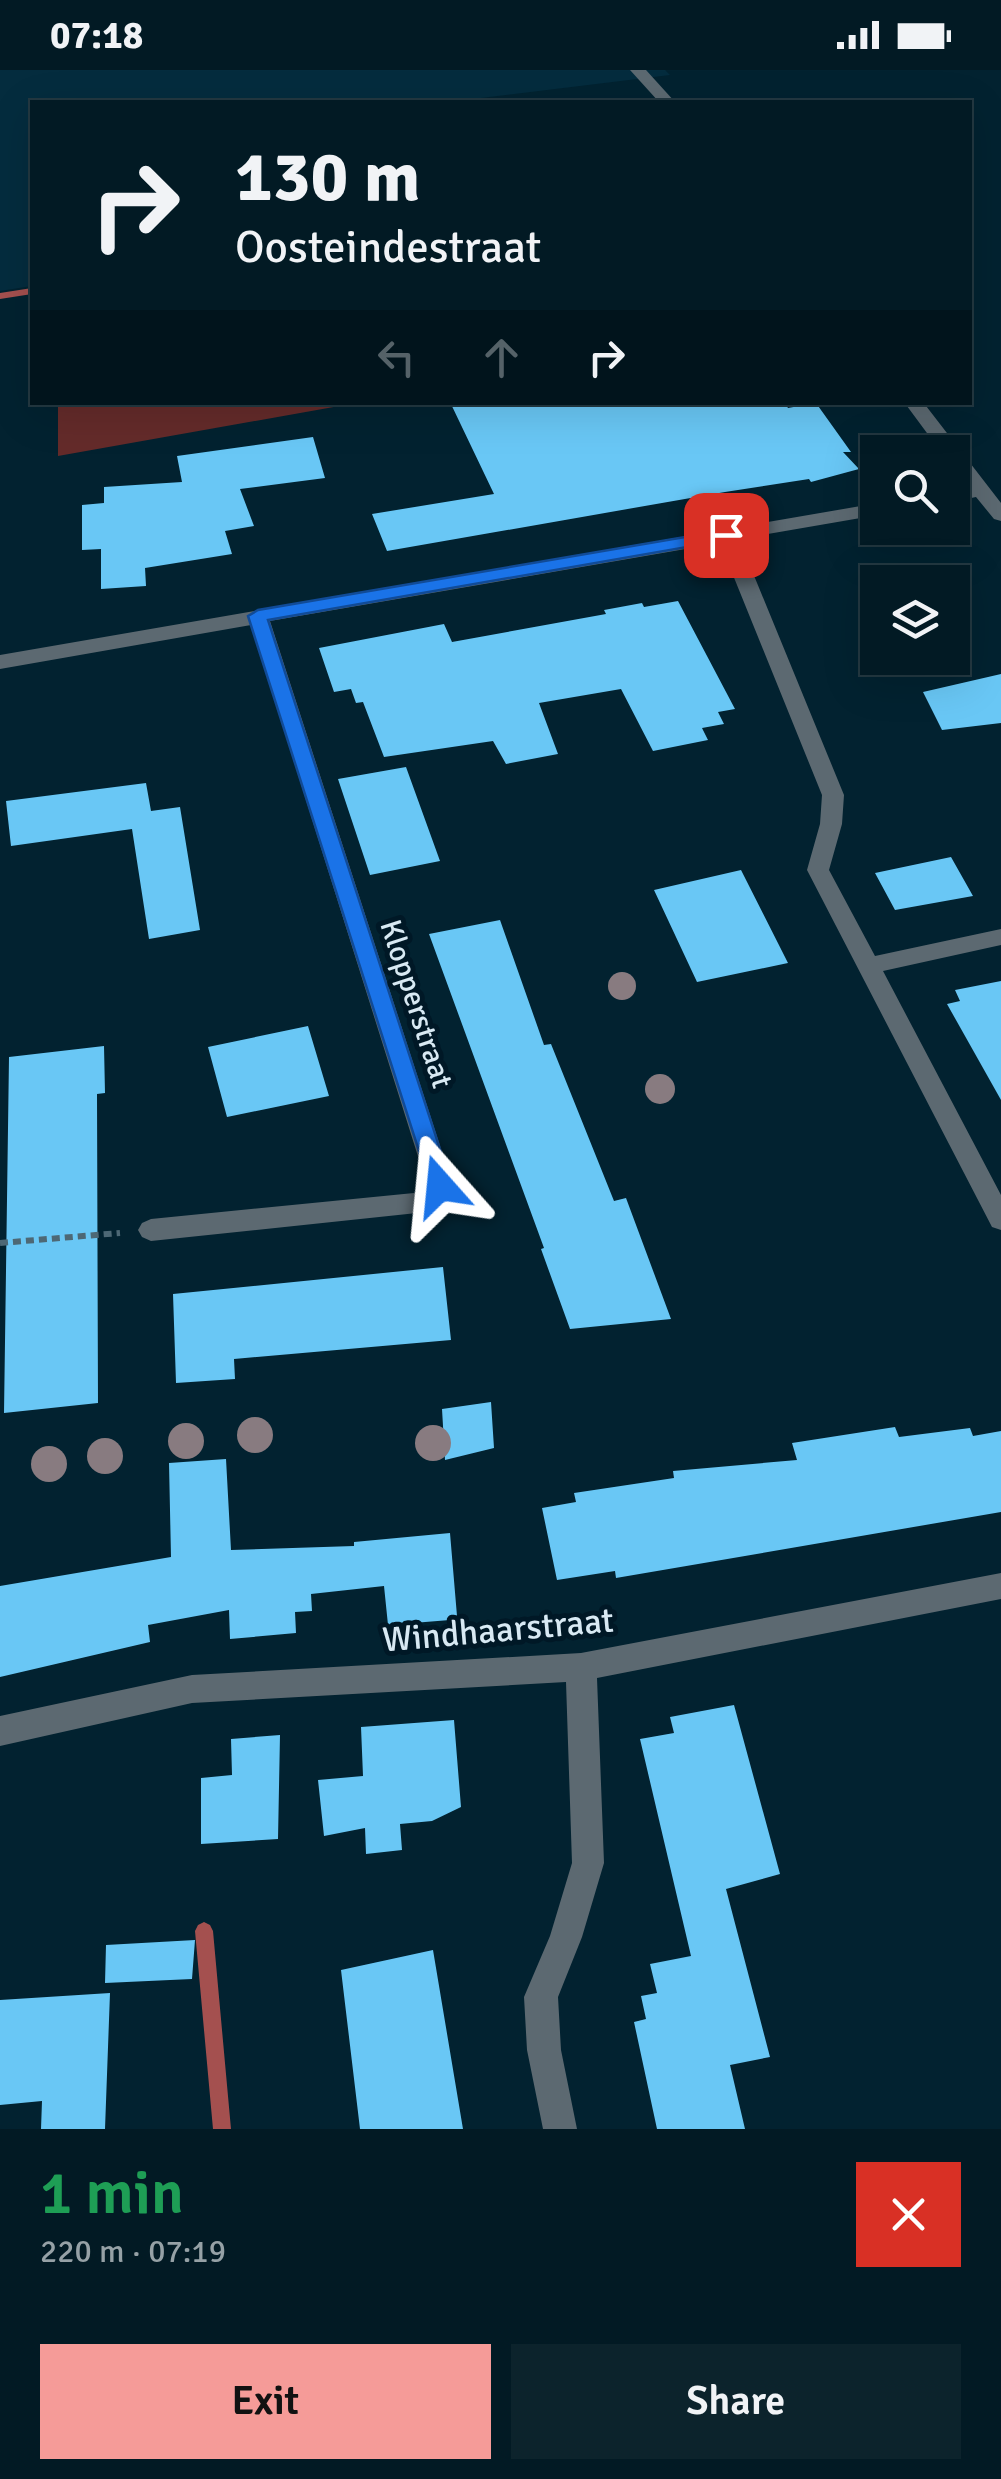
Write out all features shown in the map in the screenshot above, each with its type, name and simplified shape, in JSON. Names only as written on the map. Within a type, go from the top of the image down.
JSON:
[{"type":"street","points":[[638,70],[666,100]]},
{"type":"street","points":[[915,405],[937,435]]},
{"type":"street","points":[[970,480],[1001,515]]},
{"type":"street","points":[[970,493],[978,491]]},
{"type":"street","points":[[0,662],[860,512]]},
{"type":"street","points":[[726,535],[833,795],[836,819],[824,842],[818,870],[1001,1220]]},
{"type":"street","name":"Klopperstraat","points":[[151,1230],[417,1203],[434,1195],[440,1186],[258,616]]},
{"type":"street","points":[[868,966],[1001,937]]},
{"type":"street","name":"Windhaarstraat","points":[[0,1731],[192,1689],[581,1666],[1001,1586]]},
{"type":"street","points":[[560,2129],[544,2050],[542,1998],[566,1937],[588,1863],[581,1666]]},
{"type":"path","points":[[0,1244],[151,1230]]},
{"type":"shaded area","points":[[0,70],[665,70],[670,75],[464,100],[30,100],[30,286],[0,291]]},
{"type":"shaded area","points":[[58,405],[345,405],[58,456]]},
{"type":"building","points":[[451,405],[817,405],[851,452],[843,452],[859,469],[811,482],[809,479],[725,492],[387,551],[372,514],[494,494]]},
{"type":"building","points":[[313,437],[325,478],[240,489],[254,526],[225,531],[232,554],[145,568],[146,586],[101,589],[101,549],[82,550],[82,505],[104,503],[104,487],[182,482],[177,456]]},
{"type":"building","points":[[678,601],[735,709],[718,712],[724,724],[702,728],[708,740],[653,751],[621,689],[539,703],[558,754],[506,764],[493,741],[384,757],[363,702],[356,703],[351,689],[334,692],[319,648],[444,624],[452,642],[606,614],[604,610],[642,603],[644,607]]},
{"type":"building","points":[[1001,674],[1001,723],[942,730],[923,692]]},
{"type":"building","points":[[406,767],[440,861],[370,875],[338,779]]},
{"type":"building","points":[[146,783],[151,811],[180,807],[200,930],[149,939],[132,829],[11,846],[6,801]]},
{"type":"building","points":[[951,857],[973,896],[895,910],[875,873]]},
{"type":"building","points":[[741,870],[788,963],[697,982],[654,890]]},
{"type":"building","points":[[500,920],[544,1045],[551,1044],[614,1201],[626,1198],[671,1319],[570,1329],[429,934]]},
{"type":"building","points":[[1001,981],[1001,1100],[947,1004],[960,1001],[955,990]]},
{"type":"building","points":[[308,1026],[329,1096],[227,1117],[208,1047]]},
{"type":"building","points":[[104,1046],[105,1093],[97,1094],[98,1403],[4,1413],[9,1057]]},
{"type":"building","points":[[443,1267],[451,1340],[234,1359],[235,1379],[176,1383],[173,1294]]},
{"type":"building","points":[[491,1402],[494,1448],[445,1460],[442,1409]]},
{"type":"building","points":[[895,1427],[899,1437],[970,1428],[973,1436],[1001,1431],[1001,1512],[616,1578],[615,1571],[557,1580],[542,1508],[576,1502],[574,1493],[674,1478],[673,1471],[797,1460],[792,1443]]},
{"type":"building","points":[[226,1459],[231,1550],[354,1546],[354,1542],[450,1533],[457,1616],[449,1617],[450,1620],[388,1625],[384,1586],[311,1594],[312,1611],[295,1612],[296,1633],[230,1639],[229,1610],[148,1625],[150,1642],[0,1677],[0,1586],[171,1557],[169,1463]]},
{"type":"building","points":[[734,1705],[780,1874],[726,1889],[770,2057],[730,2065],[745,2129],[657,2129],[634,2022],[646,2019],[641,1996],[657,1993],[650,1964],[691,1956],[640,1739],[674,1733],[670,1717]]},
{"type":"building","points":[[454,1720],[461,1807],[432,1821],[400,1824],[402,1850],[366,1854],[365,1828],[324,1836],[318,1780],[363,1776],[361,1727]]},
{"type":"building","points":[[280,1735],[278,1839],[201,1844],[201,1778],[232,1775],[231,1739]]},
{"type":"building","points":[[195,1940],[192,1979],[105,1983],[106,1945]]},
{"type":"building","points":[[433,1950],[463,2129],[360,2129],[341,1970]]},
{"type":"building","points":[[110,1993],[105,2129],[41,2129],[42,2101],[0,2105],[0,2000]]},
{"type":"waterway","points":[[0,296],[30,291]]},
{"type":"waterway","points":[[204,1931],[222,2129]]},
{"type":"route","points":[[440,1186],[258,616],[726,535]]}]
